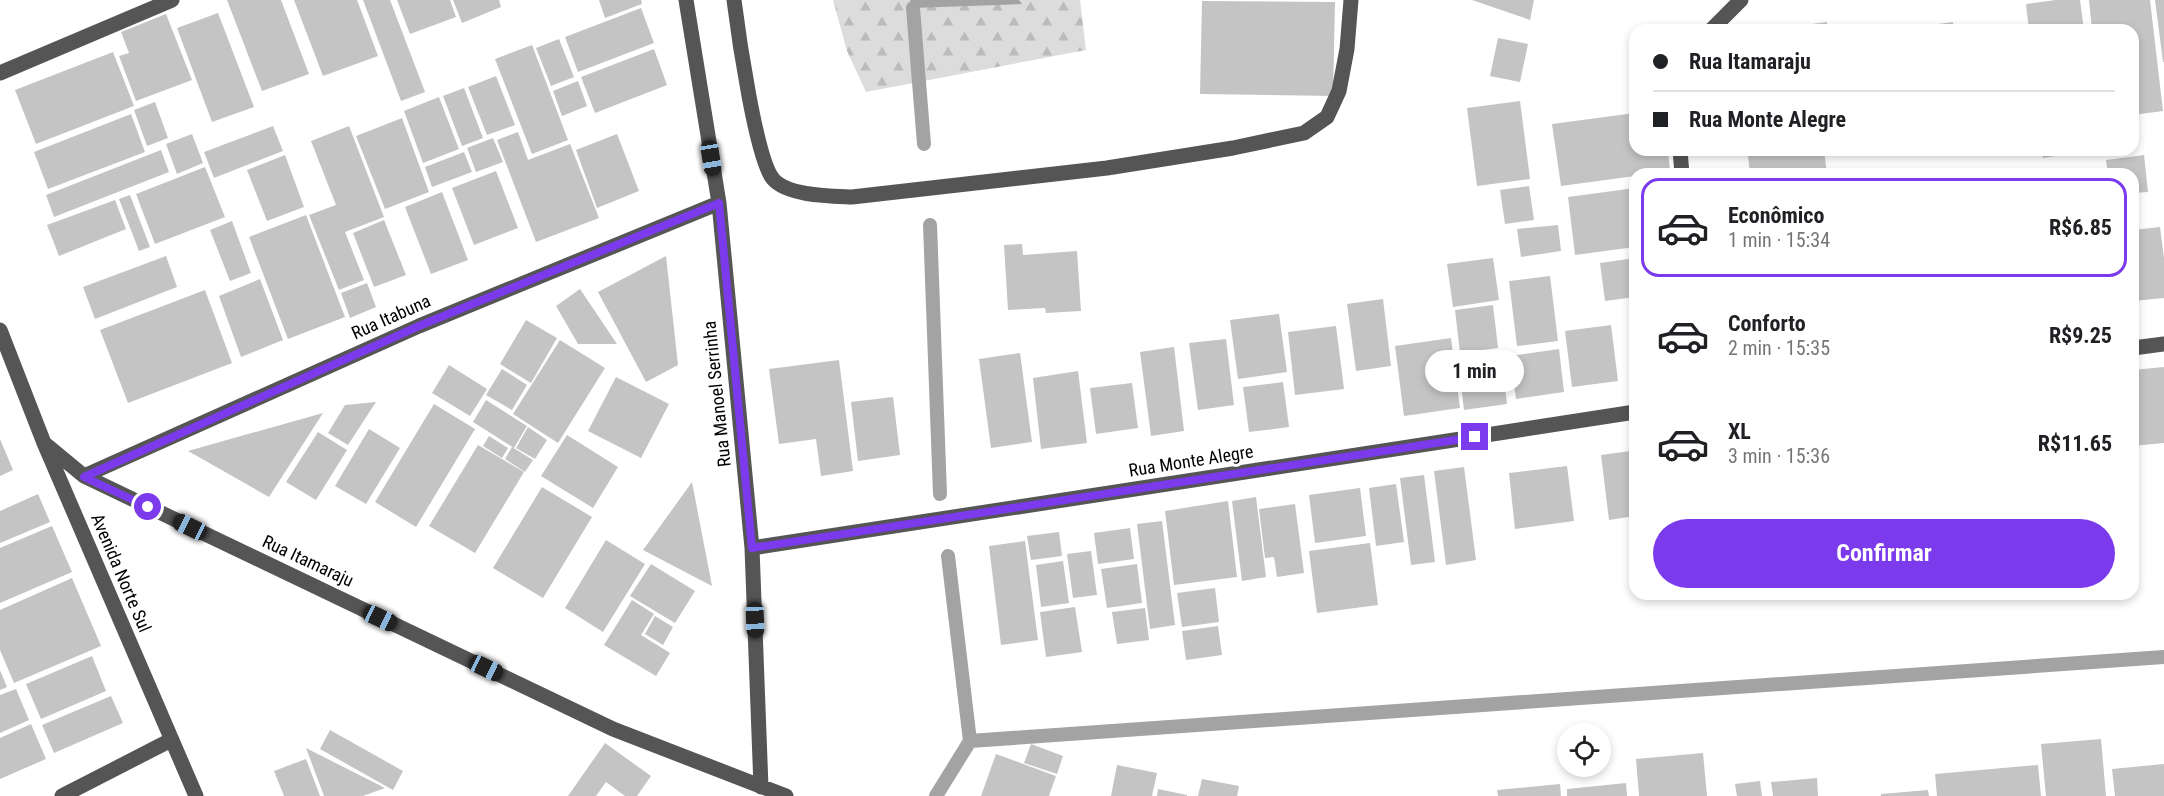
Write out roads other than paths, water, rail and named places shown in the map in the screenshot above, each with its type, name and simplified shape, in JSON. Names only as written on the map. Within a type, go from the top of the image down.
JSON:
[{"type":"street","points":[[0,73],[172,0]]},
{"type":"street","name":"Rua Manoel Serrinha","points":[[686,0],[719,203],[752,548],[761,787]]},
{"type":"street","points":[[734,0],[755,126],[765,164],[773,179],[790,190],[852,198],[1107,168],[1233,148],[1304,133],[1327,117],[1339,91],[1347,49],[1351,0]]},
{"type":"street","points":[[1717,24],[1741,0]]},
{"type":"street","name":"Rua Itabuna","points":[[84,477],[419,326],[719,203]]},
{"type":"street","name":"Avenida Norte Sul","points":[[0,330],[44,444],[196,796]]},
{"type":"street","points":[[2139,347],[2164,345]]},
{"type":"street","name":"Rua Monte Alegre","points":[[752,548],[1629,413]]},
{"type":"street","name":"Rua Itamaraju","points":[[44,444],[84,477],[613,729],[786,796]]},
{"type":"street","points":[[62,796],[171,740]]},
{"type":"waterway","points":[[913,8],[924,144]]},
{"type":"waterway","points":[[930,225],[940,494]]},
{"type":"waterway","points":[[936,796],[970,741],[948,556]]},
{"type":"waterway","points":[[970,741],[2164,657]]}]
